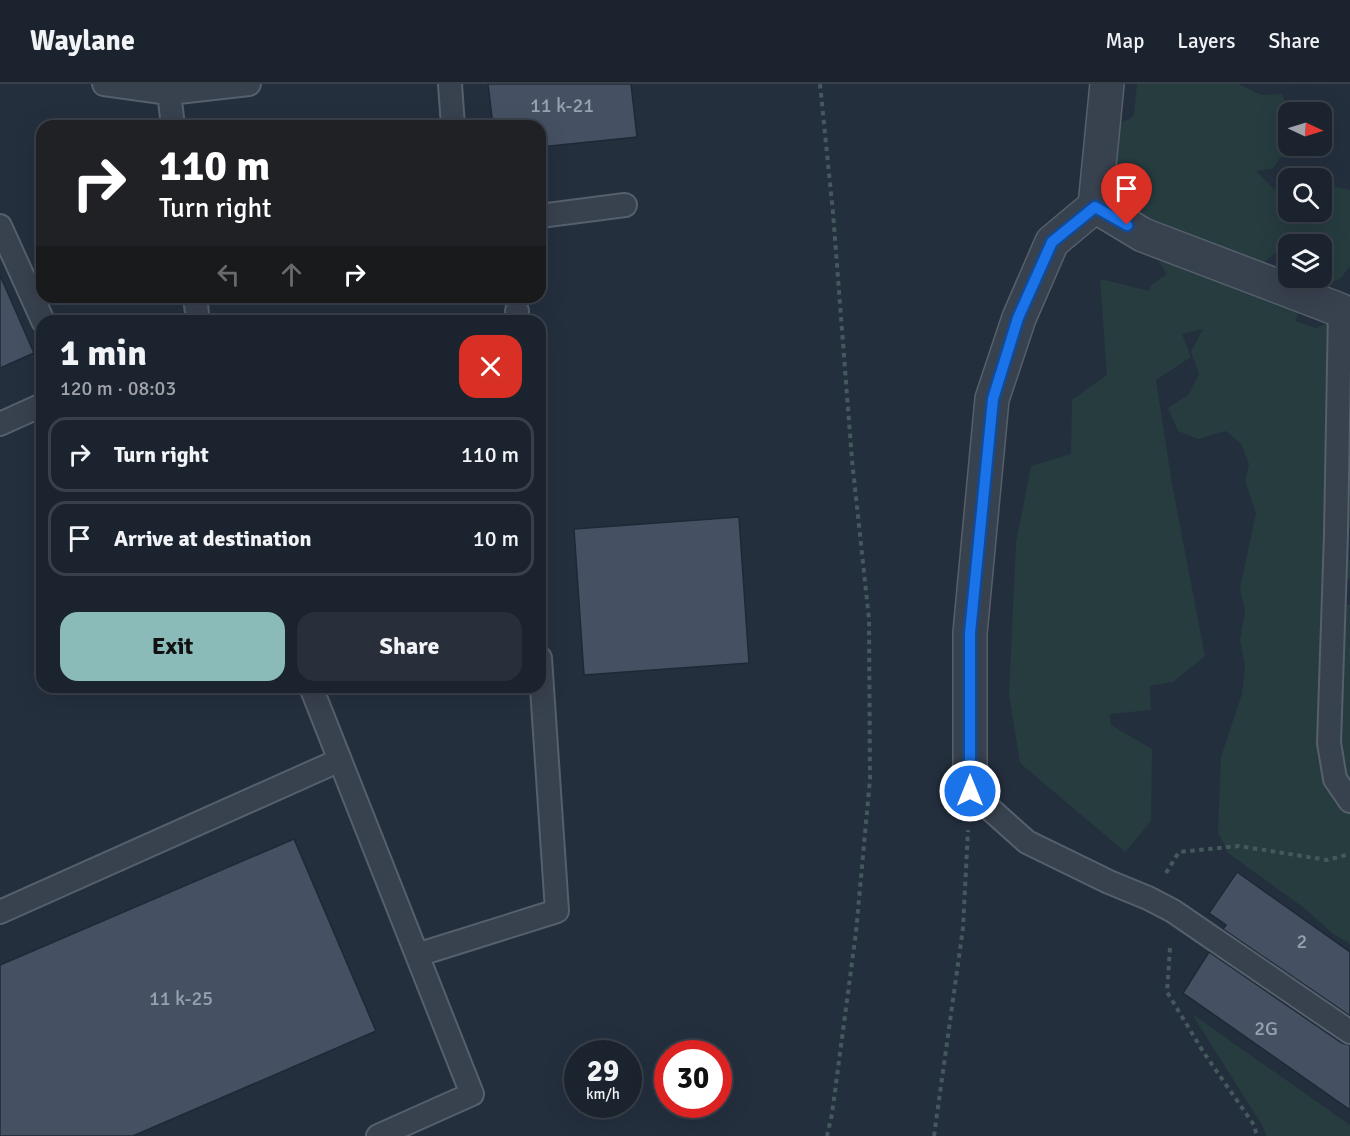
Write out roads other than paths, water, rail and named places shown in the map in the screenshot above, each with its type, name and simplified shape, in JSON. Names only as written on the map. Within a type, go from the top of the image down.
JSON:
[{"type":"street","points":[[970,791],[970,633],[993,399],[1018,318],[1052,242],[1095,207],[1107,84]]},
{"type":"street","points":[[1095,207],[1143,235],[1345,311]]},
{"type":"lane","points":[[104,84],[169,89],[249,84]]},
{"type":"lane","points":[[450,84],[453,120]]},
{"type":"lane","points":[[169,89],[172,120]]},
{"type":"lane","points":[[546,215],[625,205]]},
{"type":"lane","points":[[0,226],[40,315]]},
{"type":"lane","points":[[1345,311],[1343,537],[1329,743],[1335,779],[1350,801]]},
{"type":"lane","points":[[0,424],[36,408]]},
{"type":"lane","points":[[314,693],[471,1094],[378,1136]]},
{"type":"lane","points":[[417,955],[557,911],[542,693]]},
{"type":"lane","points":[[0,912],[340,760]]},
{"type":"lane","points":[[970,791],[1027,842],[1173,911],[1350,1032]]}]
